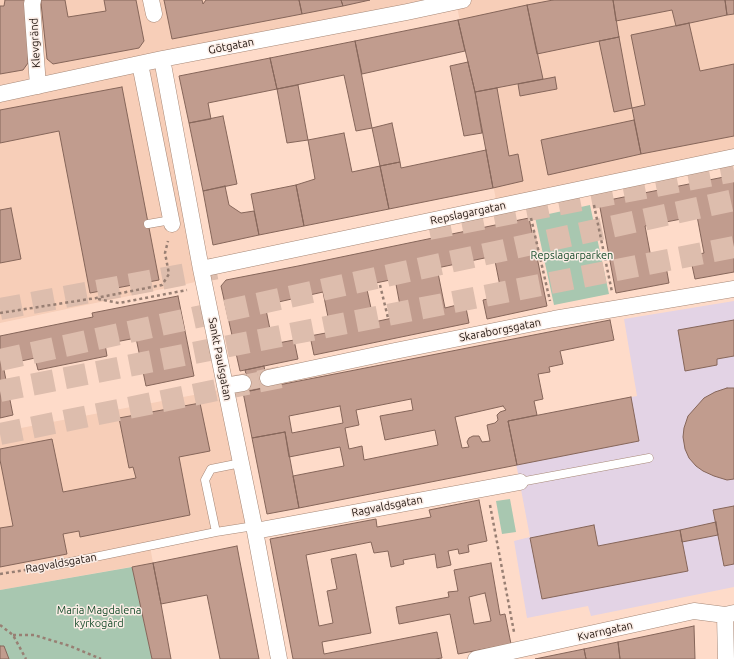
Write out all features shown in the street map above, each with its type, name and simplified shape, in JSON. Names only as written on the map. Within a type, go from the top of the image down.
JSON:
[{"type":"street","name":"Klevgränd","points":[[33,0],[32,4],[38,86]]},
{"type":"street","name":"Götgatan","points":[[0,94],[406,6],[463,0]]},
{"type":"street","name":"Sankt Paulsgatan","points":[[162,59],[201,269],[279,659]]},
{"type":"street","points":[[140,64],[172,222]]},
{"type":"street","name":"Repslagargatan","points":[[201,269],[734,157]]},
{"type":"street","name":"Skaraborgsgatan","points":[[268,378],[554,319],[734,289]]},
{"type":"street","points":[[225,386],[243,383]]},
{"type":"street","name":"Ragvaldsgatan","points":[[254,528],[520,482]]},
{"type":"street","name":"Kvarngatan","points":[[476,659],[694,611],[730,614]]},
{"type":"street","points":[[726,659],[730,614]]},
{"type":"lane","points":[[148,224],[172,222]]},
{"type":"lane","points":[[520,482],[649,458]]},
{"type":"lane","points":[[216,532],[205,480],[211,469],[241,463]]},
{"type":"lane","name":"Ragvaldsgatan","points":[[56,565],[216,532],[254,528]]},
{"type":"path","points":[[591,187],[616,308]]},
{"type":"path","points":[[527,200],[554,319]]},
{"type":"path","points":[[0,313],[96,298],[162,285],[169,274],[165,253],[172,222]]},
{"type":"path","points":[[380,285],[388,318]]},
{"type":"path","points":[[96,298],[119,303],[178,292]]},
{"type":"path","points":[[486,487],[517,650]]},
{"type":"path","name":"Ragvaldsgatan","points":[[0,574],[56,565]]},
{"type":"path","points":[[0,624],[13,635],[26,659]]},
{"type":"path","points":[[13,635],[34,635],[70,646],[101,659]]},
{"type":"shaded area","points":[[0,0],[35,0],[35,3],[54,0],[734,0],[734,155],[497,205],[457,7],[163,60],[205,280],[0,323]]},
{"type":"shaded area","points":[[734,301],[734,587],[591,616],[588,606],[527,618],[514,541],[530,537],[508,421],[637,396],[624,319]]},
{"type":"shaded area","points":[[225,389],[256,525],[150,546],[153,563],[0,590],[0,432]]},
{"type":"green space","name":"Repslagarparken","points":[[590,205],[609,294],[554,305],[535,217]]},
{"type":"green space","points":[[510,499],[516,532],[502,534],[496,501]]},
{"type":"green space","name":"Maria Magdalena kyrkogård","points":[[132,567],[152,659],[0,659],[0,590]]},
{"type":"building","points":[[5,0],[28,0],[28,63],[23,70],[0,74],[0,6],[4,6]]},
{"type":"building","points":[[41,0],[65,0],[68,17],[106,11],[104,0],[136,0],[144,41],[139,48],[53,64],[47,59]]},
{"type":"building","points":[[164,0],[202,0],[203,4],[206,0],[299,0],[302,14],[172,39]]},
{"type":"building","points":[[299,0],[341,0],[343,6],[302,14]]},
{"type":"building","points":[[341,0],[370,0],[343,6]]},
{"type":"building","points":[[553,0],[613,0],[619,37],[537,54],[527,5]]},
{"type":"building","points":[[613,0],[725,0],[727,15],[676,26],[672,10],[616,21]]},
{"type":"building","points":[[725,0],[734,0],[734,14],[727,15]]},
{"type":"building","points":[[527,5],[543,79],[475,92],[458,20]]},
{"type":"building","points":[[458,20],[465,51],[362,74],[355,41]]},
{"type":"building","points":[[689,23],[700,71],[734,64],[734,136],[641,154],[632,108],[645,105],[631,35]]},
{"type":"building","points":[[619,37],[632,108],[614,112],[599,41]]},
{"type":"building","points":[[355,41],[372,128],[356,131],[344,75],[277,89],[270,58]]},
{"type":"building","points":[[270,58],[277,89],[208,103],[211,119],[189,123],[179,76]]},
{"type":"building","points":[[468,62],[482,133],[464,136],[450,66]]},
{"type":"building","points":[[555,77],[557,89],[520,96],[518,84]]},
{"type":"building","points":[[298,85],[308,140],[287,143],[277,89]]},
{"type":"building","points":[[122,87],[159,280],[90,293],[59,131],[0,143],[0,110]]},
{"type":"building","points":[[497,88],[509,156],[518,154],[523,181],[493,188],[475,92]]},
{"type":"building","points":[[223,116],[237,184],[203,191],[189,123]]},
{"type":"building","points":[[634,120],[641,154],[548,175],[541,140]]},
{"type":"building","points":[[392,123],[400,162],[380,166],[372,128]]},
{"type":"building","points":[[344,133],[352,172],[380,166],[389,209],[304,226],[296,185],[315,179],[308,140]]},
{"type":"building","points":[[486,150],[493,188],[389,209],[380,166],[400,162],[401,168]]},
{"type":"building","points":[[734,175],[734,272],[695,279],[690,256],[704,253],[697,216],[645,226],[652,263],[665,261],[669,283],[616,293],[599,202]]},
{"type":"building","points":[[296,185],[304,226],[259,235],[251,194]]},
{"type":"building","points":[[225,186],[229,205],[241,213],[254,211],[259,235],[213,245],[203,191]]},
{"type":"building","points":[[11,208],[21,259],[0,263],[0,210]]},
{"type":"building","points":[[529,218],[547,306],[487,319],[483,300],[502,296],[494,256],[437,268],[445,308],[465,303],[469,323],[314,355],[310,336],[331,332],[323,292],[265,305],[273,344],[294,340],[298,359],[240,371],[221,286],[226,280]],"holes":[[[395,279],[402,316],[374,322],[366,285]]]},
{"type":"building","points":[[178,296],[194,376],[146,386],[136,338],[105,344],[107,356],[38,370],[35,358],[3,365],[13,415],[0,418],[0,336],[93,317],[92,313]]},
{"type":"building","points":[[610,320],[614,340],[560,351],[563,364],[549,367],[550,372],[538,374],[543,399],[534,401],[537,415],[508,421],[517,465],[299,508],[293,476],[344,466],[340,447],[289,457],[285,432],[252,438],[243,392]],"holes":[[[411,399],[413,410],[380,416],[385,440],[435,430],[438,445],[364,460],[362,446],[349,449],[345,428],[359,425],[356,410]],[[340,406],[343,423],[292,433],[289,416]],[[503,406],[506,410],[497,415],[498,420],[495,423],[487,425],[490,441],[482,442],[479,436],[473,436],[469,438],[467,442],[469,447],[462,448],[455,417]]]},
{"type":"building","points":[[734,320],[734,356],[717,359],[717,365],[685,371],[678,330]]},
{"type":"building","points":[[264,366],[268,387],[250,391],[245,370]]},
{"type":"building","points":[[727,388],[734,388],[734,479],[727,480],[714,476],[696,466],[689,458],[685,449],[683,437],[688,416],[704,398]]},
{"type":"building","points":[[631,397],[639,441],[517,465],[508,421]]},
{"type":"building","points":[[200,403],[210,451],[179,457],[190,515],[80,537],[79,531],[63,534],[67,554],[0,567],[0,528],[13,526],[0,460],[0,449],[52,439],[63,492],[136,478],[133,467],[129,468],[119,418]]},
{"type":"building","points":[[285,432],[299,508],[267,514],[252,438]]},
{"type":"building","points":[[479,500],[487,541],[468,545],[469,552],[459,554],[458,549],[448,551],[451,565],[437,568],[435,554],[403,560],[404,564],[391,567],[388,551],[374,553],[371,542],[306,555],[319,626],[333,623],[327,591],[337,589],[331,559],[356,554],[371,633],[322,642],[324,654],[437,632],[442,658],[293,659],[270,539],[376,519],[377,527],[431,517],[429,510]]},
{"type":"building","points":[[734,506],[734,564],[724,566],[713,510]]},
{"type":"building","points":[[716,522],[718,535],[682,542],[680,530]]},
{"type":"building","points":[[594,525],[598,546],[680,530],[688,571],[542,599],[530,538]]},
{"type":"building","points":[[237,546],[259,659],[220,659],[207,595],[161,604],[153,563]]},
{"type":"building","points":[[153,563],[171,659],[152,659],[132,567]]},
{"type":"building","points":[[491,563],[500,615],[505,614],[511,644],[458,654],[450,614],[399,624],[396,607],[449,597],[448,592],[458,591],[454,570]],"holes":[[[485,593],[491,621],[474,624],[469,597]]]},
{"type":"building","points":[[694,626],[695,659],[620,659],[618,642]]},
{"type":"building","points":[[618,642],[620,659],[586,659],[584,649]]},
{"type":"building","points":[[0,646],[4,646],[9,659],[0,659]]},
{"type":"building","points":[[584,649],[586,659],[535,659]]},
{"type":"tunnel","points":[[429,229],[734,171]]},
{"type":"tunnel","points":[[0,360],[734,200]]},
{"type":"tunnel","points":[[0,391],[734,247]]},
{"type":"tunnel","points":[[0,309],[224,267]]},
{"type":"tunnel","points":[[0,434],[291,375]]},
{"type":"tunnel","points":[[243,383],[268,378]]}]
